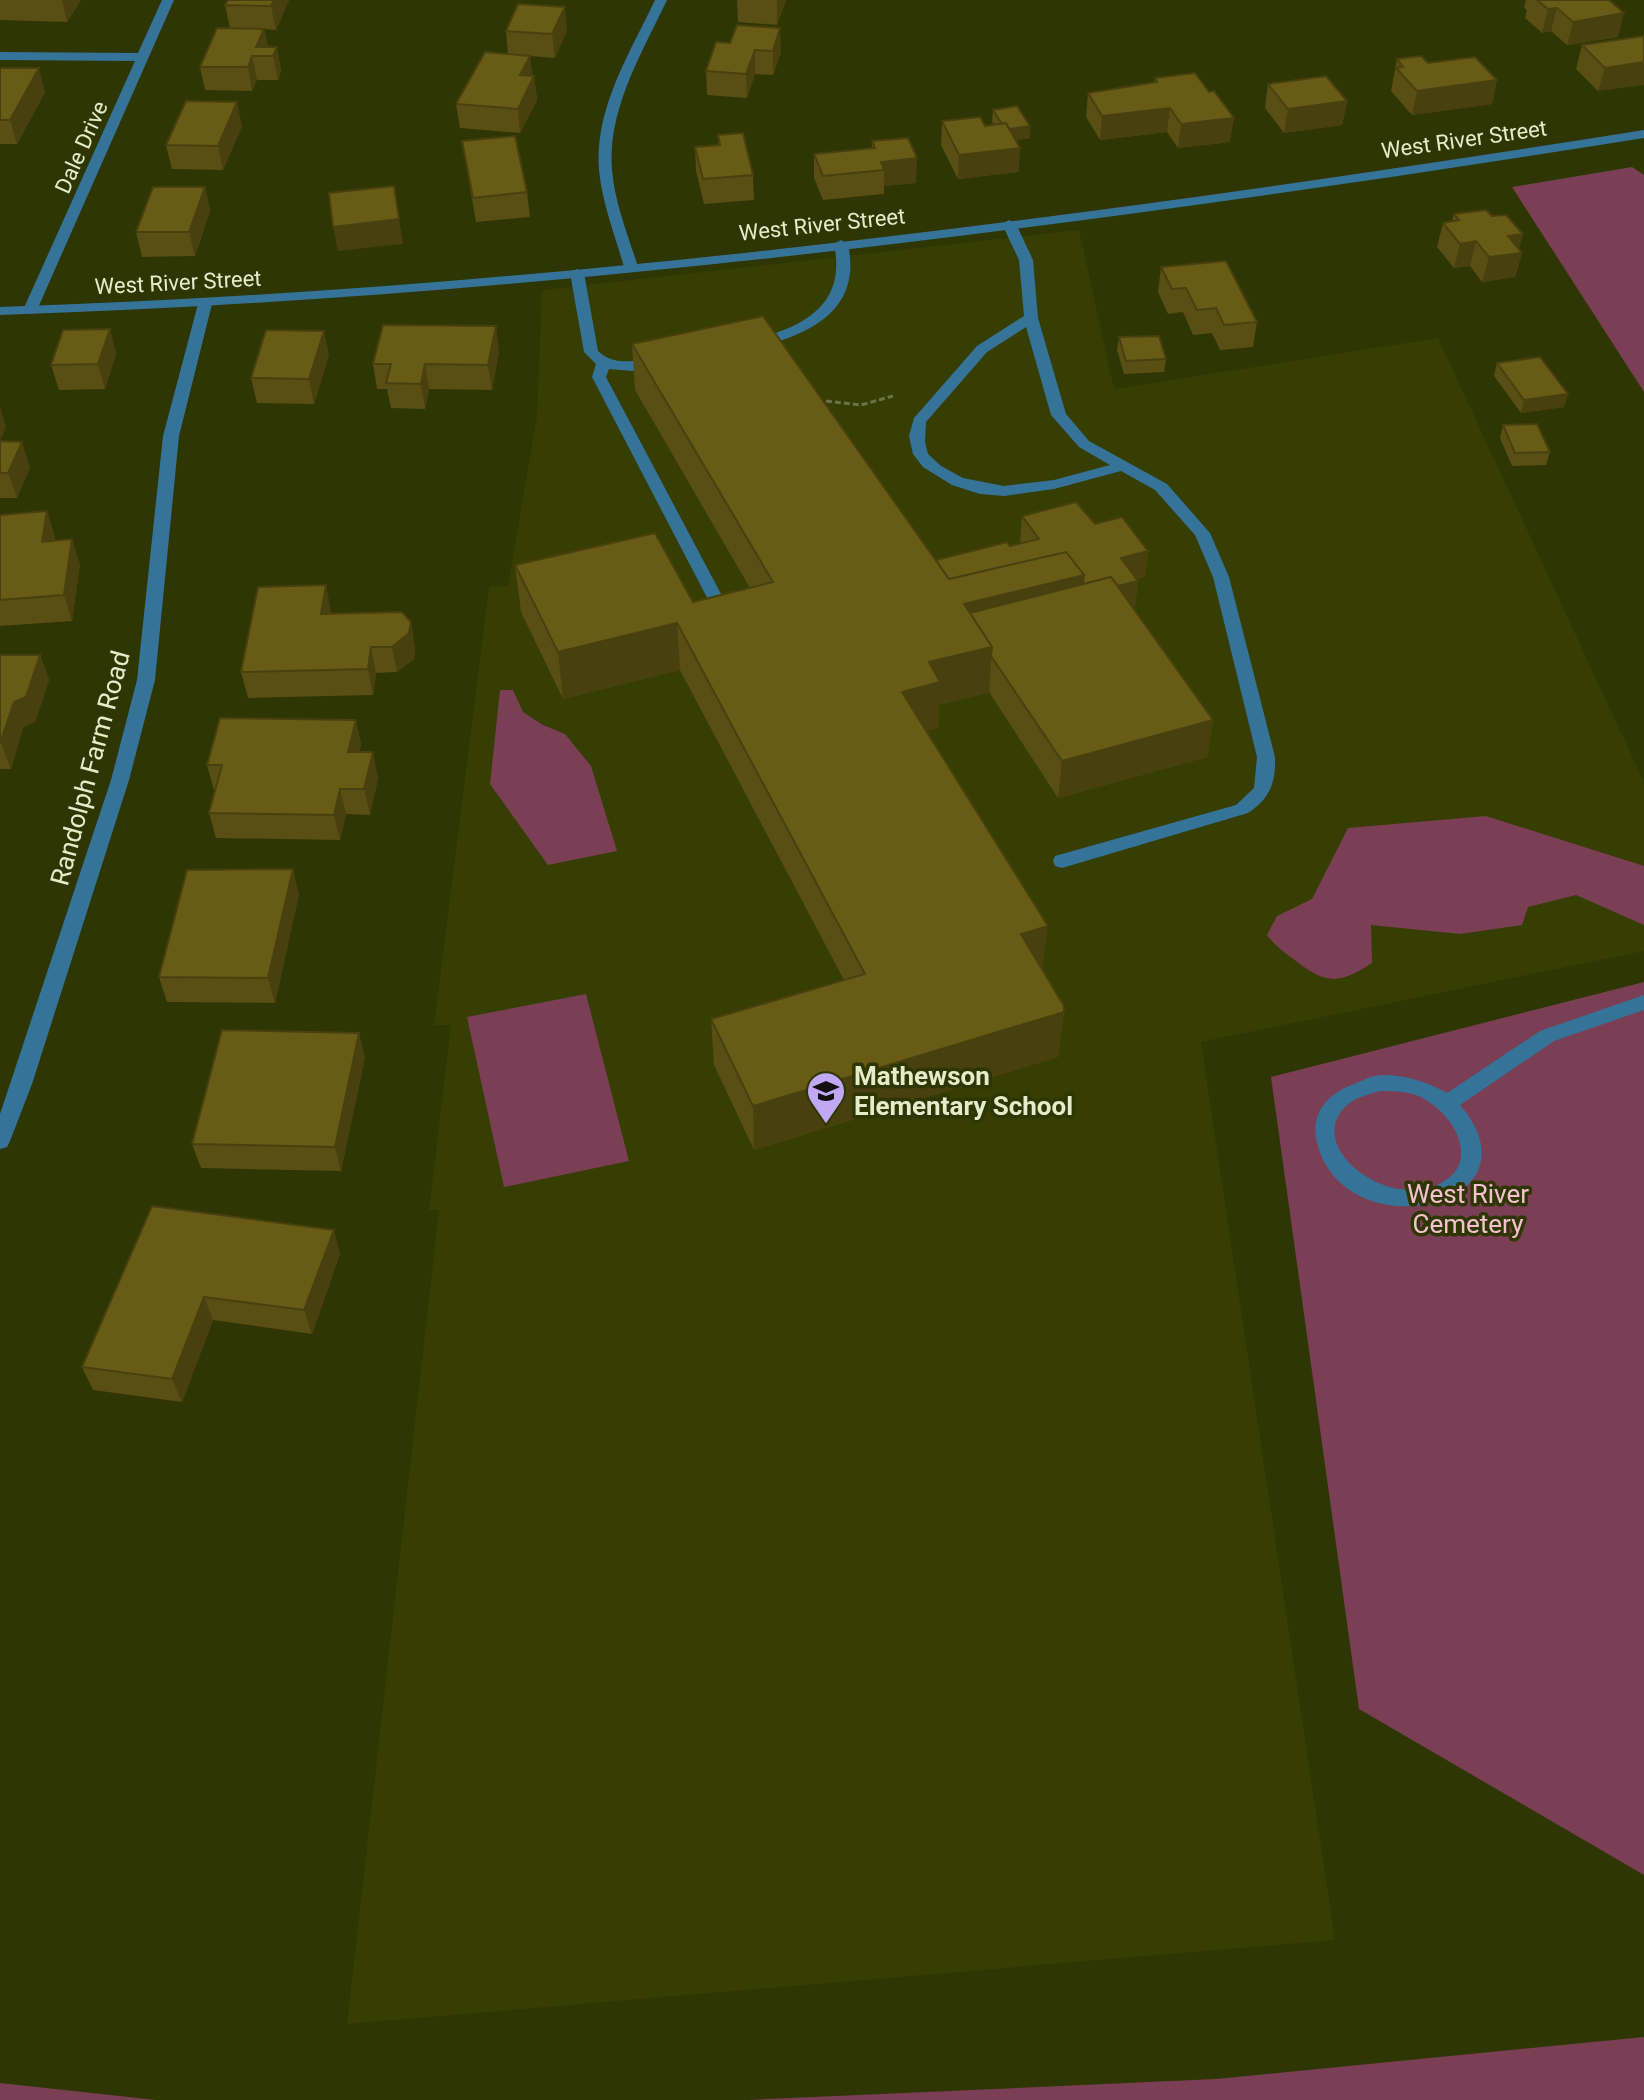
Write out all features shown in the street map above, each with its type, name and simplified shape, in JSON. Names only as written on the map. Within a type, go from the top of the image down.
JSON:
[{"type":"street","name":"Dale Drive","points":[[30,310],[168,0]]},
{"type":"street","points":[[631,267],[610,194],[605,160],[607,129],[661,0]]},
{"type":"street","points":[[0,56],[142,57]]},
{"type":"street","name":"West River Street","points":[[0,311],[205,304],[577,273],[1009,224],[1644,134]]},
{"type":"street","points":[[1009,224],[1026,260],[1031,318],[1059,415],[1084,444],[1161,487],[1202,533],[1221,577],[1266,757],[1266,787],[1258,799],[1242,809],[1062,861]]},
{"type":"street","points":[[736,348],[794,334],[821,318],[841,285],[846,264],[841,244]]},
{"type":"street","points":[[577,273],[591,352],[604,363],[648,365],[681,360]]},
{"type":"street","name":"Randolph Farm Road","points":[[0,1141],[22,1084],[120,780],[146,680],[171,436],[205,304]]},
{"type":"street","points":[[1031,318],[982,349],[919,421],[917,450],[928,464],[945,476],[980,490],[1047,486],[1126,465]]},
{"type":"street","points":[[604,363],[599,377],[721,609]]},
{"type":"street","points":[[1447,1104],[1491,1071],[1547,1036],[1644,1002]]},
{"type":"street","points":[[1378,1083],[1402,1084],[1426,1091],[1447,1104],[1467,1130],[1472,1159],[1464,1177],[1449,1191],[1428,1199],[1403,1200],[1378,1195],[1356,1185],[1338,1169],[1326,1151],[1323,1132],[1327,1114],[1338,1099],[1355,1088],[1378,1083]]},
{"type":"path","points":[[808,395],[839,405],[861,405],[895,396]]},
{"type":"shaded area","name":"Mathewson Elementary School","points":[[1079,230],[1114,389],[1438,338],[1644,782],[1644,951],[1201,1042],[1335,1940],[347,2024],[439,1210],[429,1210],[451,1025],[434,1025],[489,587],[508,586],[537,416],[542,290]]},
{"type":"green space","points":[[1632,167],[1644,175],[1644,392],[1512,187]]},
{"type":"green space","points":[[500,690],[513,690],[523,712],[565,734],[591,766],[617,851],[548,865],[490,784]]},
{"type":"green space","points":[[1486,816],[1644,866],[1644,925],[1576,895],[1528,907],[1522,925],[1460,934],[1371,925],[1372,963],[1351,975],[1334,979],[1307,969],[1267,935],[1277,916],[1312,899],[1348,828]]},
{"type":"green space","name":"West River Cemetery","points":[[1644,982],[1644,1875],[1359,1709],[1271,1077]]},
{"type":"green space","points":[[586,994],[629,1161],[504,1187],[467,1017]]},
{"type":"green space","points":[[1644,2037],[1644,2100],[748,2100],[1216,2079]]},
{"type":"green space","points":[[0,2083],[156,2100],[0,2100]]},
{"type":"building","points":[[228,0],[274,0],[271,6],[225,5]]},
{"type":"building","points":[[1537,0],[1609,0],[1624,13],[1573,22],[1557,8],[1548,9]]},
{"type":"building","points":[[518,4],[565,7],[552,34],[506,31]]},
{"type":"building","points":[[737,25],[780,28],[773,51],[755,50],[746,74],[706,71],[716,42],[730,43]]},
{"type":"building","points":[[217,28],[264,29],[256,47],[277,47],[273,56],[252,56],[248,67],[200,67]]},
{"type":"building","points":[[1644,36],[1644,62],[1605,68],[1582,45]]},
{"type":"building","points":[[485,52],[530,56],[520,75],[534,76],[518,109],[456,104]]},
{"type":"building","points":[[1421,56],[1428,63],[1475,57],[1497,80],[1417,91],[1396,68],[1403,67],[1397,59]]},
{"type":"building","points":[[0,68],[39,68],[10,120],[0,120]]},
{"type":"building","points":[[1195,73],[1209,92],[1214,91],[1234,118],[1181,124],[1170,108],[1102,116],[1088,93],[1157,82],[1155,78]]},
{"type":"building","points":[[1326,76],[1347,101],[1288,109],[1268,84]]},
{"type":"building","points":[[186,101],[237,102],[218,146],[166,145]]},
{"type":"building","points":[[1017,106],[1030,126],[1009,129],[993,110]]},
{"type":"building","points":[[980,117],[985,126],[1006,123],[1020,148],[959,155],[942,121]]},
{"type":"building","points":[[743,133],[753,175],[703,179],[695,147],[720,145],[718,135]]},
{"type":"building","points":[[515,136],[527,192],[473,198],[462,141]]},
{"type":"building","points":[[908,138],[917,158],[881,162],[884,170],[823,176],[814,154],[875,148],[872,141]]},
{"type":"building","points":[[394,186],[399,219],[333,227],[329,193]]},
{"type":"building","points":[[153,187],[205,187],[189,232],[136,232]]},
{"type":"building","points":[[1486,210],[1492,216],[1506,215],[1523,234],[1508,236],[1522,253],[1489,257],[1476,241],[1460,244],[1443,223],[1459,220],[1454,214]]},
{"type":"building","points":[[1226,261],[1257,322],[1224,325],[1216,308],[1197,310],[1186,288],[1172,289],[1161,267]]},
{"type":"building","points":[[763,316],[949,579],[1066,552],[1084,575],[964,604],[992,647],[929,662],[940,682],[902,692],[1048,926],[1021,934],[1064,1006],[1064,1012],[753,1106],[711,1019],[865,974],[677,623],[558,652],[515,565],[655,533],[693,602],[773,582],[632,344]]},
{"type":"building","points":[[383,325],[496,326],[488,365],[425,364],[421,384],[386,383],[391,364],[373,364]]},
{"type":"building","points":[[110,329],[98,364],[51,365],[63,330]]},
{"type":"building","points":[[266,330],[324,331],[309,379],[251,378]]},
{"type":"building","points":[[1159,336],[1166,359],[1126,361],[1119,337]]},
{"type":"building","points":[[1540,357],[1568,394],[1524,400],[1497,363]]},
{"type":"building","points":[[1537,424],[1550,452],[1515,453],[1503,425]]},
{"type":"building","points":[[0,441],[22,442],[8,473],[0,473]]},
{"type":"building","points":[[1076,502],[1095,524],[1122,517],[1148,551],[1121,558],[1138,581],[1118,586],[1111,577],[1083,584],[1084,575],[1066,552],[949,579],[936,560],[1007,542],[1010,546],[1039,539],[1022,516]]},
{"type":"building","points":[[47,511],[42,542],[72,539],[64,595],[0,600],[0,515]]},
{"type":"building","points":[[1111,577],[1213,720],[1062,761],[991,656],[992,647],[970,613]]},
{"type":"building","points":[[326,585],[321,614],[402,612],[411,622],[409,633],[392,647],[371,647],[368,669],[241,672],[258,587]]},
{"type":"building","points":[[0,655],[40,655],[26,697],[14,702],[0,743]]},
{"type":"building","points":[[220,718],[356,720],[348,752],[373,752],[364,789],[340,789],[334,815],[209,813],[222,765],[207,765]]},
{"type":"building","points":[[293,869],[268,978],[159,977],[187,870]]},
{"type":"building","points":[[222,1030],[359,1033],[335,1147],[192,1144]]},
{"type":"building","points":[[152,1206],[334,1230],[304,1310],[204,1297],[172,1379],[82,1367]]},
{"type":"place","name":"Mathewson Elementary School","points":[[826,1125]]}]
